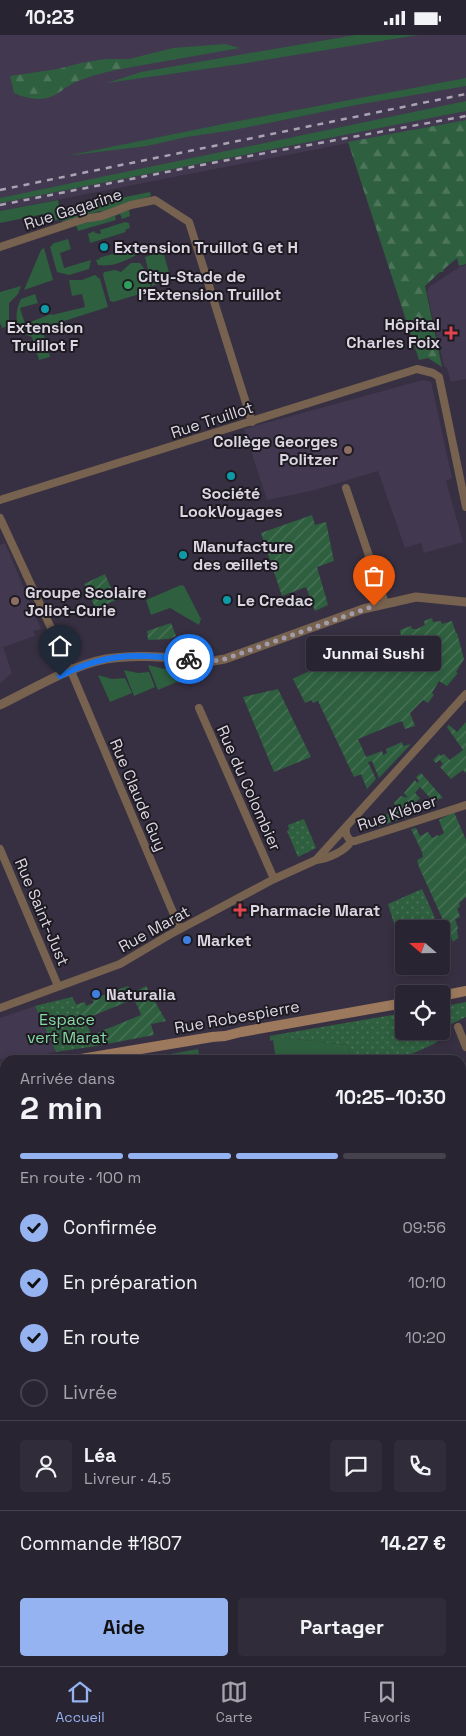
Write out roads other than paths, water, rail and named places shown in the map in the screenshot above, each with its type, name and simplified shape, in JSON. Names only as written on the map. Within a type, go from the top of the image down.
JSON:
[{"type":"main road","points":[[450,994],[466,991]]},
{"type":"main road","name":"Rue Robespierre","points":[[105,1055],[225,1036],[241,1031],[395,1005]]},
{"type":"street","name":"Rue Gagarine","points":[[0,247],[84,219],[102,216],[131,205],[154,200],[189,222],[252,422]]},
{"type":"street","name":"Rue Truillot","points":[[0,500],[417,369],[433,373],[439,377],[466,507]]},
{"type":"street","points":[[346,488],[385,603]]},
{"type":"street","points":[[0,518],[71,671]]},
{"type":"street","points":[[0,705],[71,671],[105,659],[140,656],[213,661],[225,659],[363,609],[385,603],[416,597],[466,603]]},
{"type":"street","name":"Rue Claude Guy","points":[[71,671],[180,929]]},
{"type":"street","name":"Rue Marat","points":[[316,860],[466,694]]},
{"type":"street","name":"Rue du Colombier","points":[[199,708],[274,879]]},
{"type":"street","name":"Rue Kléber","points":[[346,828],[345,832],[351,841],[466,805]]},
{"type":"street","name":"Rue Marat","points":[[0,1008],[120,963],[274,879],[346,848],[351,841]]},
{"type":"street","name":"Rue Saint-Just","points":[[0,849],[58,986]]},
{"type":"street","points":[[458,1027],[466,1047]]},
{"type":"railway","points":[[0,190],[466,94]]},
{"type":"railway","points":[[0,205],[217,162],[466,116]]},
{"type":"place","name":"Extension Truillot G et H","points":[[104,247]]},
{"type":"place","name":"City-Stade de l'Extension Truillot","points":[[128,285]]},
{"type":"place","name":"Extension Truillot F","points":[[45,309]]},
{"type":"place","name":"Hôpital Charles Foix","points":[[451,333]]},
{"type":"place","name":"Collège Georges Politzer","points":[[348,450]]},
{"type":"place","name":"Société LookVoyages","points":[[231,476]]},
{"type":"place","name":"Manufacture des œillets","points":[[183,555]]},
{"type":"place","name":"Le Credac","points":[[227,600]]},
{"type":"place","name":"Groupe Scolaire Joliot-Curie","points":[[15,601]]},
{"type":"place","name":"Junmai Sushi","points":[[374,606]]},
{"type":"place","name":"Pharmacie Marat","points":[[240,910]]},
{"type":"place","name":"Market","points":[[187,940]]},
{"type":"place","name":"Naturalia","points":[[96,994]]},
{"type":"park label","name":"Espace vert Marat","points":[[67,1028]]}]
